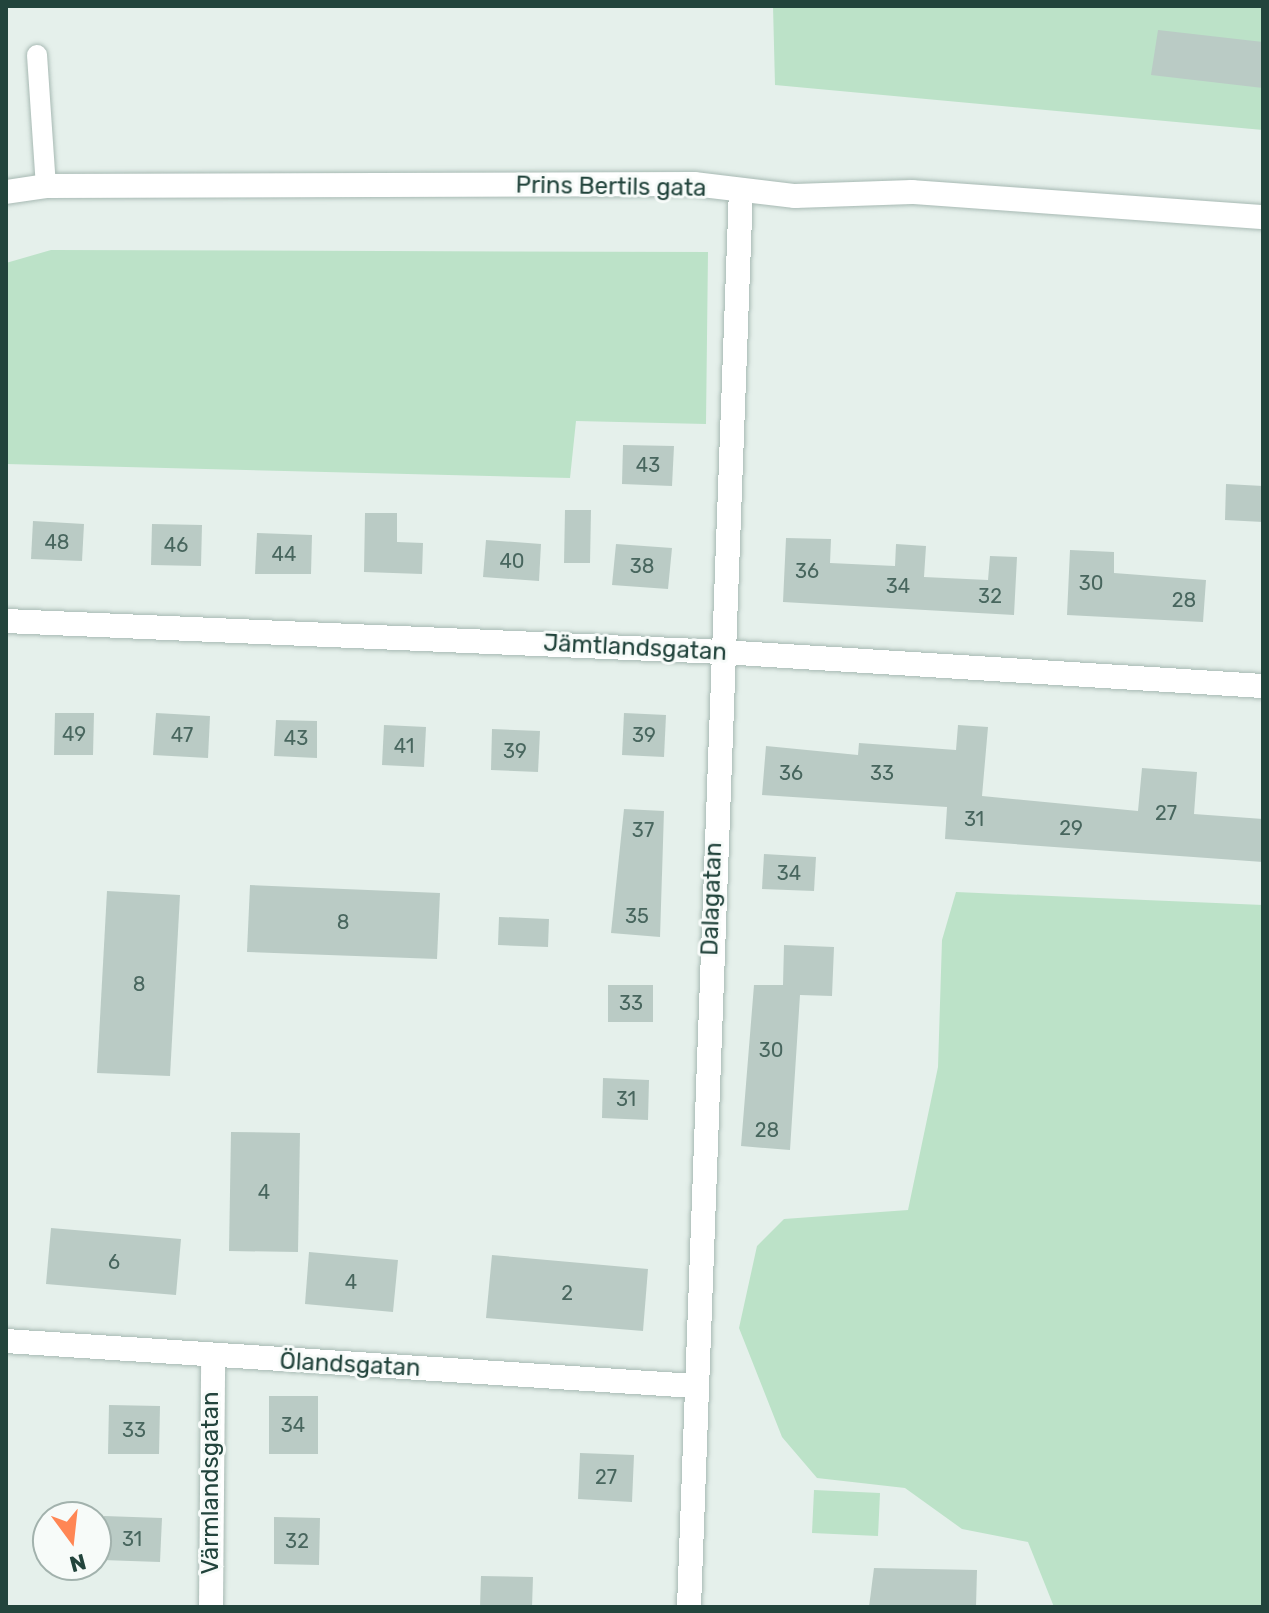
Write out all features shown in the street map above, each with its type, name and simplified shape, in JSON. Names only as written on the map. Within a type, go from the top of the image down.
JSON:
[{"type":"street","name":"Prins Bertils gata","points":[[6,192],[46,186],[694,184],[741,192],[912,192],[1263,217]]},
{"type":"street","name":"Dalagatan","points":[[689,1607],[694,1386],[741,192]]},
{"type":"street","name":"Jämtlandsgatan","points":[[6,621],[722,652],[1263,686]]},
{"type":"street","name":"Ölandsgatan","points":[[6,1341],[213,1358],[694,1386]]},
{"type":"street","name":"Värmlandsgatan","points":[[211,1607],[213,1358]]},
{"type":"lane","points":[[37,55],[46,186]]},
{"type":"green space","points":[[773,6],[1263,6],[1263,130],[775,85]]},
{"type":"green space","points":[[51,250],[708,252],[706,424],[576,421],[570,478],[6,464],[6,263]]},
{"type":"green space","points":[[956,892],[1263,905],[1263,1607],[1054,1607],[1028,1542],[962,1529],[905,1488],[817,1478],[782,1437],[739,1328],[757,1246],[784,1219],[908,1210],[938,1067],[942,940]]},
{"type":"green space","points":[[814,1490],[880,1493],[878,1536],[812,1533]]},
{"type":"building","points":[[1158,30],[1263,42],[1263,88],[1151,75]]},
{"type":"building","points":[[623,445],[674,446],[672,486],[622,484]]},
{"type":"building","points":[[1226,484],[1263,486],[1263,522],[1225,520]]},
{"type":"building","points":[[565,510],[591,510],[590,563],[564,563]]},
{"type":"building","points":[[365,513],[397,513],[397,542],[423,543],[422,574],[364,572]]},
{"type":"building","points":[[33,521],[84,524],[82,561],[31,559]]},
{"type":"building","points":[[152,524],[202,525],[201,566],[151,565]]},
{"type":"building","points":[[257,533],[312,535],[311,574],[255,574]]},
{"type":"building","points":[[786,538],[831,539],[830,563],[895,566],[896,544],[926,546],[924,577],[988,580],[990,556],[1017,557],[1014,615],[783,602]]},
{"type":"building","points":[[486,540],[541,544],[539,581],[483,577]]},
{"type":"building","points":[[616,544],[672,548],[668,589],[612,585]]},
{"type":"building","points":[[1070,550],[1114,552],[1114,573],[1206,580],[1203,622],[1067,615]]},
{"type":"building","points":[[55,713],[94,713],[93,755],[54,755]]},
{"type":"building","points":[[156,713],[210,716],[208,758],[153,755]]},
{"type":"building","points":[[624,713],[666,715],[664,757],[622,755]]},
{"type":"building","points":[[276,720],[317,721],[317,758],[274,756]]},
{"type":"building","points":[[384,725],[426,727],[424,767],[382,765]]},
{"type":"building","points":[[958,725],[988,727],[982,796],[1138,811],[1142,768],[1197,772],[1194,814],[1263,819],[1263,862],[945,839],[947,807],[762,795],[766,746],[858,755],[859,743],[956,750]]},
{"type":"building","points":[[492,729],[540,731],[538,772],[491,770]]},
{"type":"building","points":[[624,809],[664,811],[660,937],[611,933]]},
{"type":"building","points":[[764,854],[816,857],[814,891],[762,889]]},
{"type":"building","points":[[250,885],[440,893],[437,959],[247,952]]},
{"type":"building","points":[[107,891],[180,895],[170,1076],[97,1073]]},
{"type":"building","points":[[499,917],[549,919],[548,947],[498,945]]},
{"type":"building","points":[[784,945],[834,947],[832,996],[800,995],[790,1150],[741,1146],[754,985],[783,985]]},
{"type":"building","points":[[608,985],[653,985],[653,1022],[608,1022]]},
{"type":"building","points":[[603,1078],[649,1080],[648,1120],[602,1118]]},
{"type":"building","points":[[231,1132],[300,1133],[298,1252],[229,1251]]},
{"type":"building","points":[[51,1228],[181,1239],[176,1295],[46,1284]]},
{"type":"building","points":[[309,1252],[398,1260],[393,1312],[305,1304]]},
{"type":"building","points":[[492,1255],[648,1269],[643,1331],[486,1318]]},
{"type":"building","points":[[269,1396],[318,1396],[318,1454],[269,1454]]},
{"type":"building","points":[[109,1405],[160,1406],[159,1454],[108,1454]]},
{"type":"building","points":[[580,1453],[634,1455],[632,1502],[578,1499]]},
{"type":"building","points":[[112,1516],[162,1518],[160,1562],[112,1560]]},
{"type":"building","points":[[274,1517],[320,1518],[319,1565],[274,1564]]},
{"type":"building","points":[[874,1568],[977,1570],[976,1607],[869,1607]]},
{"type":"building","points":[[481,1576],[533,1577],[532,1607],[480,1607]]}]
